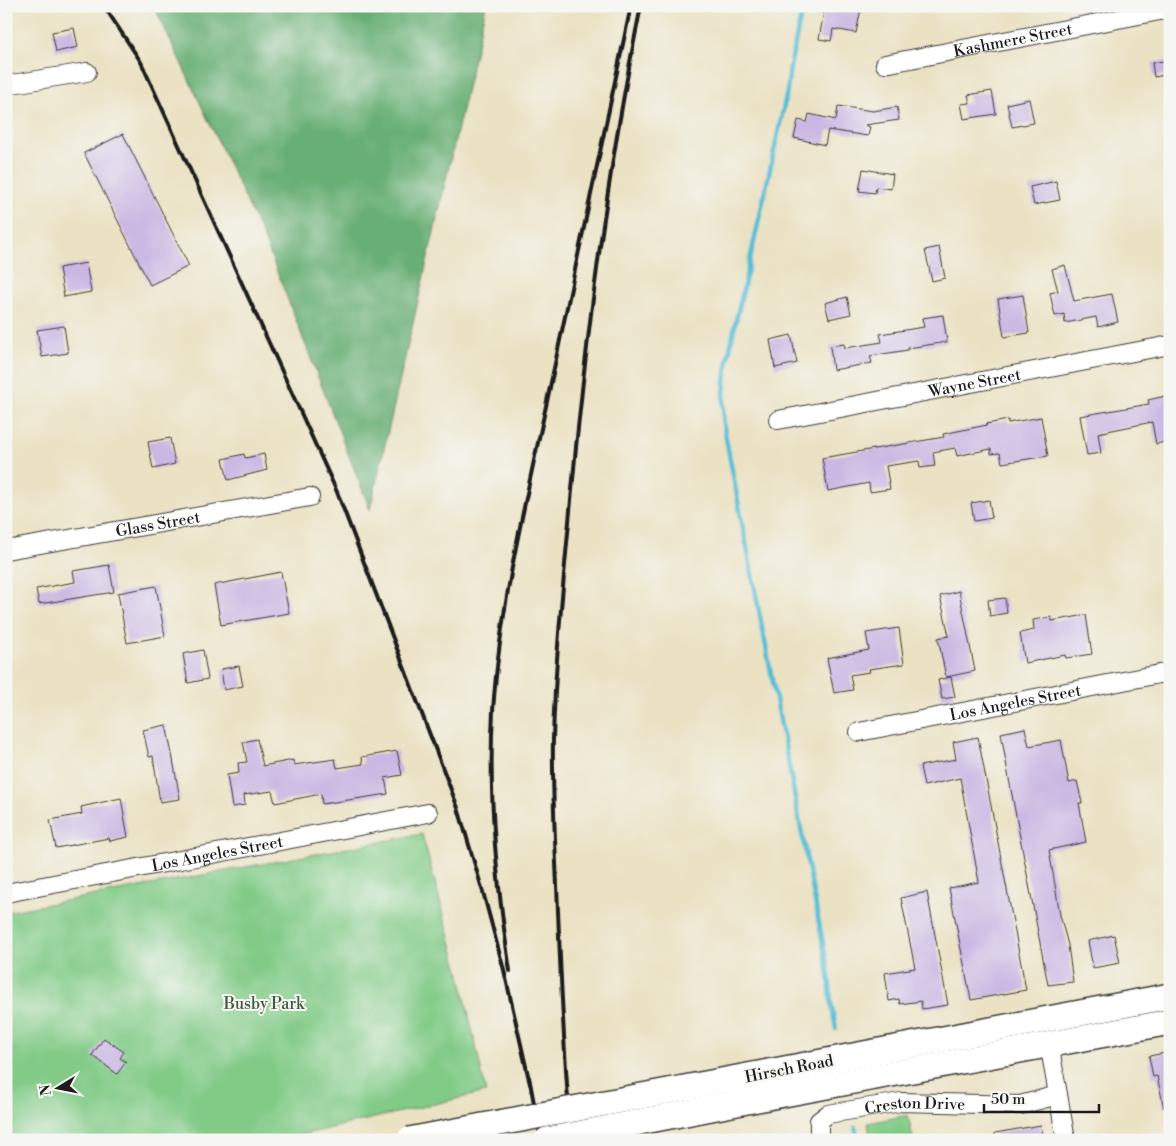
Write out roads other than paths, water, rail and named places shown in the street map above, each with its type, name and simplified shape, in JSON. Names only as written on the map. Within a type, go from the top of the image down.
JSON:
[{"type":"main road","name":"Hirsch Road","points":[[409,1140],[1170,996]]},
{"type":"main road","name":"Hirsch Road","points":[[547,1140],[1049,1043],[1170,1022]]},
{"type":"street","name":"Kashmere Street","points":[[885,64],[1170,8]]},
{"type":"street","points":[[6,85],[87,72]]},
{"type":"street","name":"Wayne Street","points":[[778,420],[1170,345]]},
{"type":"street","name":"Glass Street","points":[[6,550],[310,497]]},
{"type":"street","name":"Los Angeles Street","points":[[859,732],[1170,672]]},
{"type":"street","name":"Los Angeles Street","points":[[6,893],[428,813]]},
{"type":"street","points":[[1049,1043],[1066,1140]]},
{"type":"street","name":"Creston Drive","points":[[820,1140],[818,1133],[820,1121],[828,1114],[901,1102],[1020,1105],[1058,1095]]},
{"type":"waterway","points":[[803,6],[787,91],[729,352],[723,409],[724,428],[829,975],[836,1029]]},
{"type":"waterway","points":[[855,1127],[858,1140]]},
{"type":"railway","points":[[104,6],[141,62],[337,492],[458,808],[504,970],[530,1084]]},
{"type":"railway","points":[[510,971],[501,906],[493,809],[492,744],[496,672],[521,520],[631,6]]},
{"type":"railway","points":[[571,1140],[562,997],[554,803],[553,739],[556,682],[576,447],[598,257],[618,131],[641,6]]},
{"type":"railway","points":[[529,1077],[541,1140]]},
{"type":"park label","name":"Busby Park","points":[[264,1003]]}]
